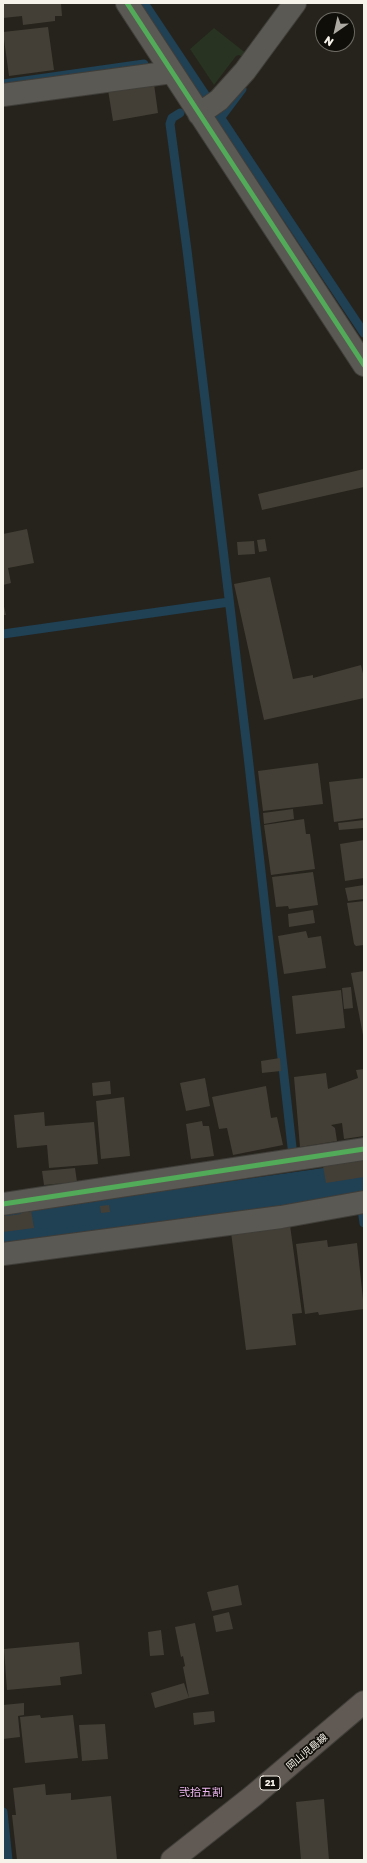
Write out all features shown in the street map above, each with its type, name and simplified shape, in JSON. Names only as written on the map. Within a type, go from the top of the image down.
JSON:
[{"type":"main road","name":"岡山児島線","points":[[172,1860],[308,1751],[364,1702]]},
{"type":"street","points":[[126,3],[172,72],[208,107],[364,365]]},
{"type":"street","points":[[208,107],[245,71],[295,3]]},
{"type":"street","points":[[3,95],[172,72]]},
{"type":"street","points":[[3,1204],[364,1149]]},
{"type":"street","points":[[3,1254],[281,1217],[359,1203]]},
{"type":"green space","points":[[214,28],[247,54],[244,58],[239,55],[236,56],[214,85],[190,49]]},
{"type":"building","points":[[3,3],[61,3],[62,16],[55,16],[55,21],[23,25],[22,16],[3,18]]},
{"type":"building","points":[[48,27],[54,70],[9,76],[3,32]]},
{"type":"building","points":[[154,84],[158,113],[113,121],[108,90]]},
{"type":"building","points":[[364,469],[364,487],[262,510],[258,494]]},
{"type":"building","points":[[27,529],[34,563],[8,568],[11,583],[3,585],[3,534]]},
{"type":"building","points":[[265,539],[267,551],[259,552],[257,540]]},
{"type":"building","points":[[254,541],[255,554],[238,555],[237,542]]},
{"type":"building","points":[[270,577],[293,679],[313,675],[313,678],[361,665],[364,678],[364,698],[264,720],[234,584]]},
{"type":"building","points":[[3,602],[6,615],[3,615]]},
{"type":"building","points":[[318,763],[323,804],[263,811],[258,771]]},
{"type":"building","points":[[364,778],[364,818],[334,822],[329,782]]},
{"type":"building","points":[[293,809],[294,819],[264,824],[263,813]]},
{"type":"building","points":[[304,819],[306,834],[310,834],[315,869],[271,875],[264,825]]},
{"type":"building","points":[[364,820],[364,828],[339,830],[338,823]]},
{"type":"building","points":[[364,840],[364,878],[345,881],[340,844]]},
{"type":"building","points":[[313,872],[318,905],[289,909],[288,906],[276,907],[272,877]]},
{"type":"building","points":[[364,885],[364,899],[348,901],[345,888]]},
{"type":"building","points":[[364,901],[364,945],[356,946],[354,944],[347,903]]},
{"type":"building","points":[[313,910],[315,923],[289,927],[288,914]]},
{"type":"building","points":[[306,931],[308,938],[321,936],[326,968],[284,974],[278,936]]},
{"type":"building","points":[[364,971],[364,1035],[363,1035],[351,973]]},
{"type":"building","points":[[351,987],[353,1008],[344,1009],[342,988]]},
{"type":"building","points":[[341,990],[345,1028],[296,1034],[292,996]]},
{"type":"building","points":[[280,1058],[281,1071],[262,1073],[261,1061]]},
{"type":"building","points":[[364,1069],[364,1136],[344,1139],[342,1123],[331,1125],[335,1128],[337,1141],[300,1147],[294,1077],[326,1073],[328,1089],[358,1078],[356,1070]]},
{"type":"building","points":[[205,1078],[210,1106],[186,1111],[180,1083]]},
{"type":"building","points":[[110,1081],[111,1094],[93,1096],[92,1083]]},
{"type":"building","points":[[266,1086],[271,1118],[277,1117],[283,1145],[233,1155],[227,1128],[219,1129],[212,1097]]},
{"type":"building","points":[[124,1097],[130,1156],[101,1159],[96,1101]]},
{"type":"building","points":[[44,1112],[45,1126],[94,1122],[98,1164],[49,1168],[47,1145],[17,1148],[14,1115]]},
{"type":"building","points":[[202,1121],[203,1126],[209,1126],[214,1156],[191,1159],[186,1124]]},
{"type":"building","points":[[364,1159],[364,1177],[326,1183],[323,1166]]},
{"type":"building","points":[[75,1168],[77,1182],[44,1185],[42,1171]]},
{"type":"building","points":[[109,1205],[110,1212],[101,1213],[100,1206]]},
{"type":"building","points":[[31,1210],[34,1228],[3,1232],[3,1215],[21,1214],[20,1211]]},
{"type":"building","points":[[290,1225],[302,1313],[292,1314],[296,1345],[246,1350],[231,1232]]},
{"type":"building","points":[[327,1240],[328,1247],[357,1243],[364,1309],[319,1315],[318,1312],[305,1314],[296,1244]]},
{"type":"building","points":[[238,1585],[242,1605],[212,1611],[207,1592]]},
{"type":"building","points":[[229,1612],[233,1629],[216,1632],[213,1616]]},
{"type":"building","points":[[195,1623],[209,1694],[189,1698],[183,1667],[185,1666],[183,1656],[181,1657],[175,1627]]},
{"type":"building","points":[[161,1630],[164,1655],[150,1656],[148,1632]]},
{"type":"building","points":[[79,1642],[82,1674],[60,1677],[61,1685],[7,1690],[4,1649]]},
{"type":"building","points":[[184,1683],[189,1698],[155,1708],[151,1693]]},
{"type":"building","points":[[24,1703],[24,1715],[18,1716],[20,1737],[3,1739],[3,1705]]},
{"type":"building","points":[[214,1711],[215,1722],[194,1725],[193,1713]]},
{"type":"building","points":[[40,1715],[41,1718],[73,1715],[78,1758],[25,1763],[20,1717]]},
{"type":"building","points":[[105,1724],[108,1759],[82,1761],[79,1725]]},
{"type":"building","points":[[45,1784],[46,1795],[71,1793],[71,1800],[111,1796],[117,1860],[17,1860],[12,1815],[16,1815],[13,1788]]},
{"type":"building","points":[[324,1799],[329,1860],[301,1860],[296,1802]]},
{"type":"waterway","points":[[144,3],[364,333]]},
{"type":"waterway","points":[[3,84],[144,64]]},
{"type":"waterway","points":[[221,117],[242,89]]},
{"type":"waterway","points":[[180,113],[172,118],[170,124],[187,250],[248,756],[292,1147]]},
{"type":"waterway","points":[[3,634],[229,602]]},
{"type":"waterway","points":[[299,1187],[301,1197]]},
{"type":"waterway","points":[[359,1188],[364,1223]]},
{"type":"waterway","points":[[3,1239],[364,1188]]},
{"type":"waterway","points":[[3,1812],[8,1860]]},
{"type":"cycle path","points":[[127,3],[364,365]]},
{"type":"cycle path","points":[[3,1204],[364,1149]]},
{"type":"district","name":"弐拾五割","points":[[201,1793]]}]
